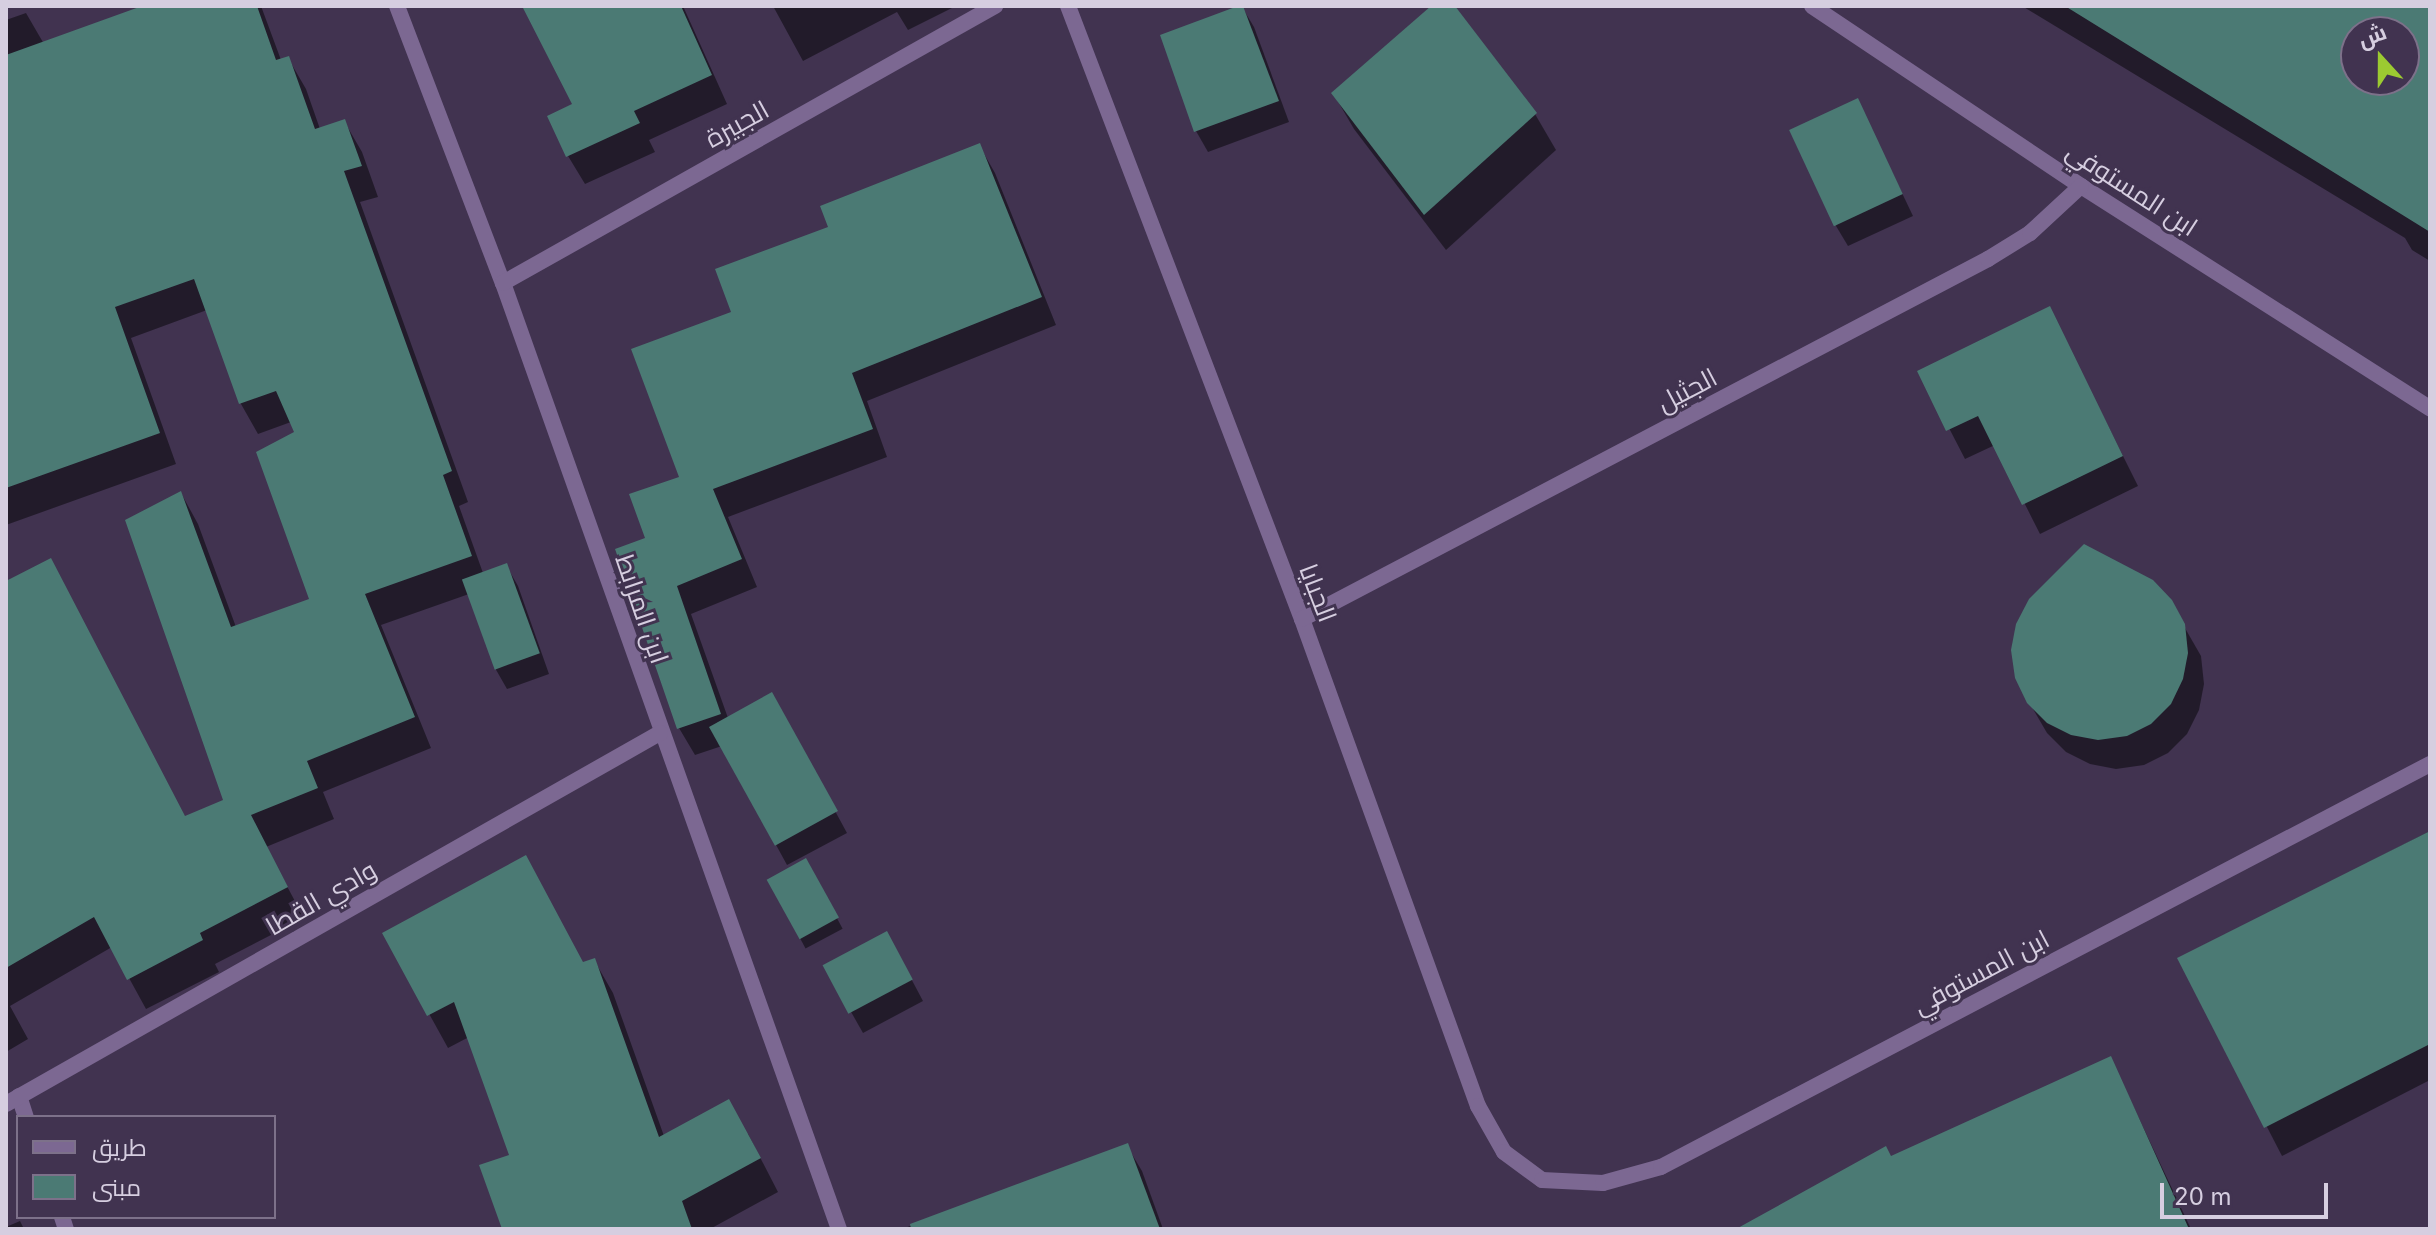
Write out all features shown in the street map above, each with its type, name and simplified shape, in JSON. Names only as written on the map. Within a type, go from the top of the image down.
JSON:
[{"type":"street","name":"ابن المرابط","points":[[397,6],[503,283],[660,733],[839,1229]]},
{"type":"street","name":"الجبيرة","points":[[503,283],[995,6]]},
{"type":"street","name":"الجبايا","points":[[1068,6],[1302,619],[1478,1106],[1504,1152],[1542,1180]]},
{"type":"street","name":"ابن المستوفي","points":[[1812,6],[2081,186],[2430,408]]},
{"type":"street","name":"الجثيل","points":[[1302,619],[1988,259],[2030,233],[2081,186]]},
{"type":"street","name":"وادي القطا","points":[[12,1100],[660,733]]},
{"type":"street","name":"ابن المستوفي","points":[[1542,1180],[1603,1183],[1661,1167],[2430,764]]},
{"type":"building","points":[[142,6],[257,6],[276,60],[289,56],[315,129],[345,119],[362,166],[344,171],[452,471],[443,475],[472,556],[365,594],[415,717],[307,761],[318,788],[251,815],[288,887],[200,933],[203,940],[127,980],[94,917],[6,968],[6,581],[51,558],[185,816],[223,800],[125,520],[181,491],[231,627],[309,599],[256,452],[294,432],[276,391],[239,404],[194,279],[115,307],[160,433],[6,488],[6,55]]},
{"type":"building","points":[[522,6],[681,6],[712,75],[634,111],[640,123],[566,157],[547,116],[572,104]]},
{"type":"building","points":[[1243,6],[1279,101],[1194,132],[1160,35]]},
{"type":"building","points":[[1431,6],[1455,6],[1537,113],[1424,215],[1331,93]]},
{"type":"building","points":[[2065,6],[2430,6],[2430,232]]},
{"type":"building","points":[[1858,98],[1903,194],[1834,226],[1789,130]]},
{"type":"building","points":[[980,143],[1042,297],[852,373],[873,429],[713,489],[742,559],[677,586],[721,714],[677,729],[615,549],[645,538],[629,494],[679,477],[631,349],[731,312],[715,269],[828,227],[820,206]]},
{"type":"building","points":[[2050,306],[2123,456],[2022,505],[1978,416],[1946,431],[1917,371]]},
{"type":"building","points":[[2084,544],[2153,580],[2172,600],[2185,624],[2188,653],[2183,679],[2171,704],[2151,724],[2127,736],[2098,740],[2071,735],[2047,723],[2027,703],[2015,678],[2011,650],[2016,624],[2029,599]]},
{"type":"building","points":[[507,563],[540,653],[495,670],[462,579]]},
{"type":"building","points":[[772,692],[838,811],[775,846],[709,727]]},
{"type":"building","points":[[2430,831],[2430,1044],[2264,1128],[2177,958]]},
{"type":"building","points":[[526,855],[583,962],[595,958],[659,1137],[729,1099],[761,1158],[682,1201],[692,1229],[502,1229],[479,1165],[509,1155],[454,1002],[427,1016],[382,933]]},
{"type":"building","points":[[806,858],[839,917],[800,939],[767,880]]},
{"type":"building","points":[[887,931],[913,980],[848,1014],[823,965]]},
{"type":"building","points":[[2111,1056],[2189,1229],[1736,1229],[1886,1146],[1891,1156]]},
{"type":"building","points":[[1128,1143],[1160,1229],[911,1229],[910,1224]]}]
